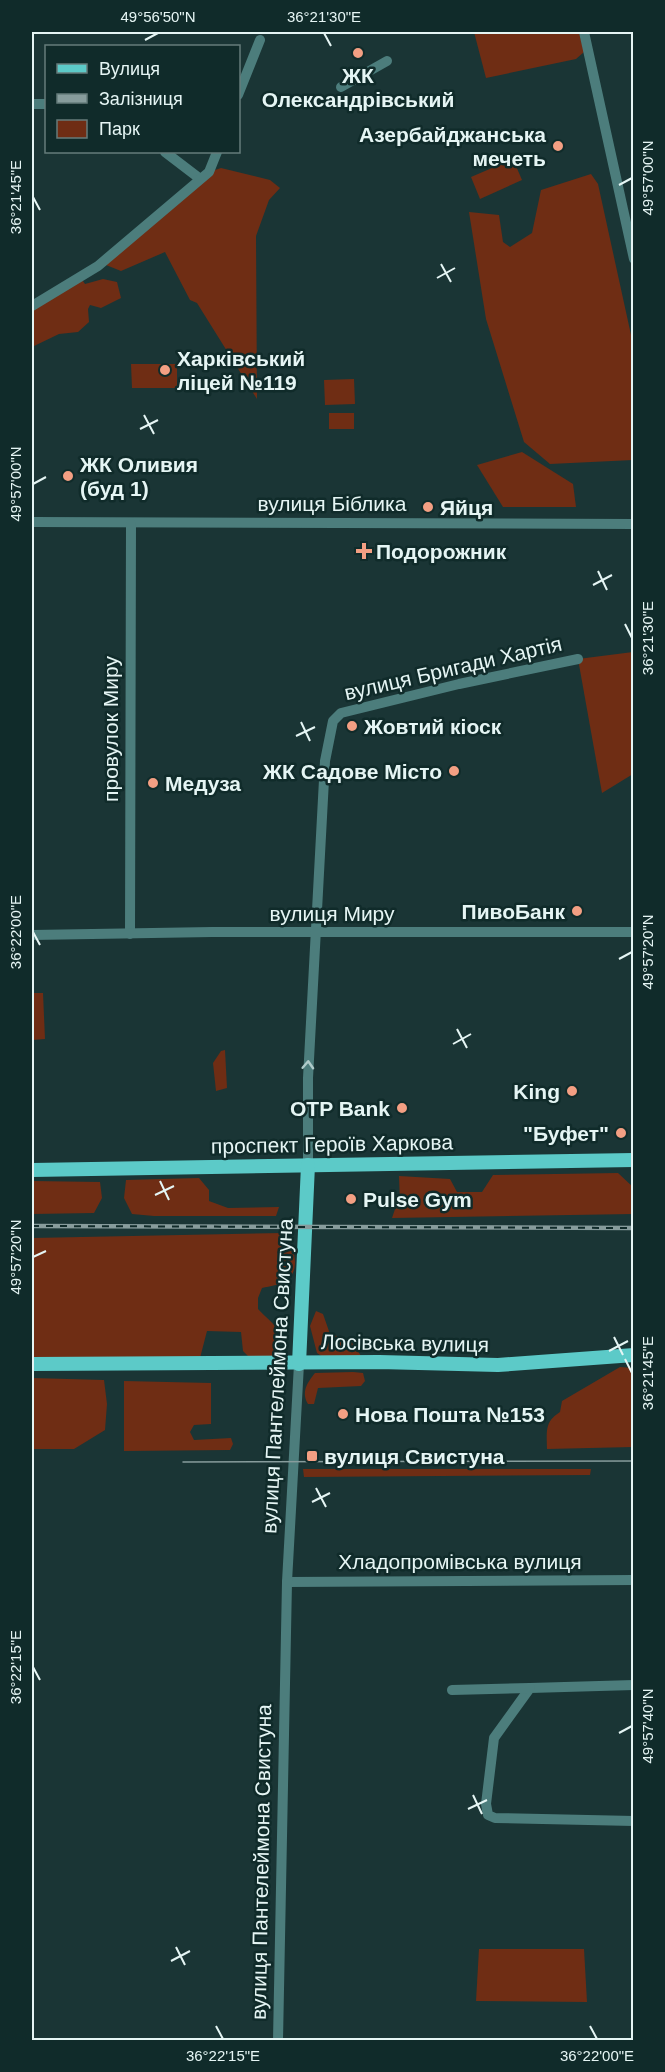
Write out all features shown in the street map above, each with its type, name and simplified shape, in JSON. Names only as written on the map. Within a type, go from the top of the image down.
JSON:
[{"type":"main road","name":"проспект Героїв Харкова","points":[[32,1170],[633,1160]]},
{"type":"main road","name":"вулиця Пантелеймона Свистуна","points":[[299,1364],[308,1165]]},
{"type":"main road","name":"Лосівська вулиця","points":[[32,1364],[379,1362],[498,1365],[633,1355]]},
{"type":"street","points":[[584,32],[633,259]]},
{"type":"street","points":[[240,91],[260,40]]},
{"type":"street","points":[[341,87],[387,62]]},
{"type":"street","points":[[166,153],[199,178]]},
{"type":"street","points":[[32,306],[98,266],[199,178],[209,172],[217,153]]},
{"type":"street","name":"вулиця Біблика","points":[[32,522],[633,524]]},
{"type":"street","name":"провулок Миру","points":[[130,934],[131,524]]},
{"type":"street","name":"вулиця Бригади Хартія","points":[[337,715],[459,684],[578,659]]},
{"type":"street","name":"вулиця Пантелеймона Свистуна","points":[[308,1165],[308,1078],[325,761],[337,715]]},
{"type":"street","name":"вулиця Миру","points":[[32,935],[633,932]]},
{"type":"street","name":"вулиця Пантелеймона Свистуна","points":[[278,2040],[287,1582],[299,1364]]},
{"type":"street","name":"Хладопромівська вулиця","points":[[287,1582],[633,1580]]},
{"type":"street","points":[[452,1690],[633,1685]]},
{"type":"street","points":[[530,1688],[494,1738],[486,1804],[488,1815],[502,1819],[633,1821]]},
{"type":"green space","points":[[474,32],[579,32],[584,52],[576,59],[486,78]]},
{"type":"green space","points":[[513,159],[522,180],[480,199],[471,177]]},
{"type":"green space","points":[[221,168],[270,180],[280,188],[269,200],[256,236],[257,399],[197,303],[190,300],[165,252],[121,271],[101,263],[209,172]]},
{"type":"green space","points":[[591,174],[598,184],[633,344],[633,460],[550,464],[524,442],[486,319],[469,212],[499,215],[503,242],[510,247],[532,233],[541,190]]},
{"type":"green space","points":[[80,277],[85,284],[103,279],[117,282],[121,298],[101,308],[90,305],[89,322],[78,332],[59,334],[32,347],[32,306]]},
{"type":"green space","points":[[131,364],[177,364],[177,388],[132,388]]},
{"type":"green space","points":[[354,379],[355,404],[325,405],[324,380]]},
{"type":"green space","points":[[329,413],[354,413],[354,429],[329,429]]},
{"type":"green space","points":[[522,452],[573,484],[576,507],[503,507],[477,465]]},
{"type":"green space","points":[[633,652],[633,774],[602,793],[578,659]]},
{"type":"green space","points":[[32,993],[43,993],[45,1039],[32,1040]]},
{"type":"green space","points":[[225,1050],[227,1088],[216,1091],[213,1063],[221,1051]]},
{"type":"green space","points":[[618,1173],[633,1187],[633,1214],[392,1218],[400,1203],[399,1176],[450,1179],[457,1192],[482,1192],[493,1175]]},
{"type":"green space","points":[[199,1178],[209,1190],[209,1201],[228,1208],[279,1207],[276,1216],[132,1214],[124,1198],[126,1180]]},
{"type":"green space","points":[[32,1181],[100,1182],[102,1198],[94,1213],[32,1214]]},
{"type":"green space","points":[[283,1233],[293,1250],[294,1270],[286,1281],[262,1288],[258,1298],[258,1309],[274,1325],[280,1335],[280,1342],[272,1357],[249,1357],[243,1351],[241,1332],[207,1331],[200,1358],[32,1357],[32,1238]]},
{"type":"green space","points":[[316,1311],[323,1314],[330,1334],[351,1340],[361,1356],[323,1357],[317,1353],[310,1326]]},
{"type":"green space","points":[[620,1367],[633,1368],[633,1447],[547,1449],[549,1424],[560,1412],[562,1401]]},
{"type":"green space","points":[[315,1373],[363,1373],[365,1381],[361,1386],[318,1388],[314,1404],[308,1404],[305,1396],[306,1388]]},
{"type":"green space","points":[[32,1378],[104,1380],[107,1404],[105,1430],[74,1449],[32,1449]]},
{"type":"green space","points":[[124,1381],[211,1383],[211,1424],[194,1425],[190,1432],[194,1440],[231,1438],[233,1444],[230,1450],[124,1451]]},
{"type":"green space","points":[[303,1469],[591,1469],[590,1475],[304,1477]]},
{"type":"green space","points":[[479,1949],[584,1949],[587,2002],[476,2001]]},
{"type":"tram line","points":[[183,1462],[634,1461]]},
{"type":"railway","points":[[32,1226],[634,1228]]},
{"type":"place","name":"ЖК Олександрівський","points":[[358,53]]},
{"type":"place","name":"Азербайджанська мечеть","points":[[558,146]]},
{"type":"place","name":"Харківський ліцей №119","points":[[165,370]]},
{"type":"place","name":"ЖК Оливия (буд 1)","points":[[68,476]]},
{"type":"place","name":"Яйця","points":[[428,507]]},
{"type":"place","name":"Подорожник","points":[[364,551]]},
{"type":"place","name":"Жовтий кіоск","points":[[352,726]]},
{"type":"place","name":"ЖК Садове Місто","points":[[454,771]]},
{"type":"place","name":"Медуза","points":[[153,783]]},
{"type":"place","name":"ПивоБанк","points":[[577,911]]},
{"type":"place","name":"King","points":[[572,1091]]},
{"type":"place","name":"OTP Bank","points":[[402,1108]]},
{"type":"place","name":"\"Буфет\"","points":[[621,1133]]},
{"type":"place","name":"Pulse Gym","points":[[351,1199]]},
{"type":"place","name":"Нова Пошта №153","points":[[343,1414]]},
{"type":"place","name":"вулиця Свистуна","points":[[312,1456]]}]
